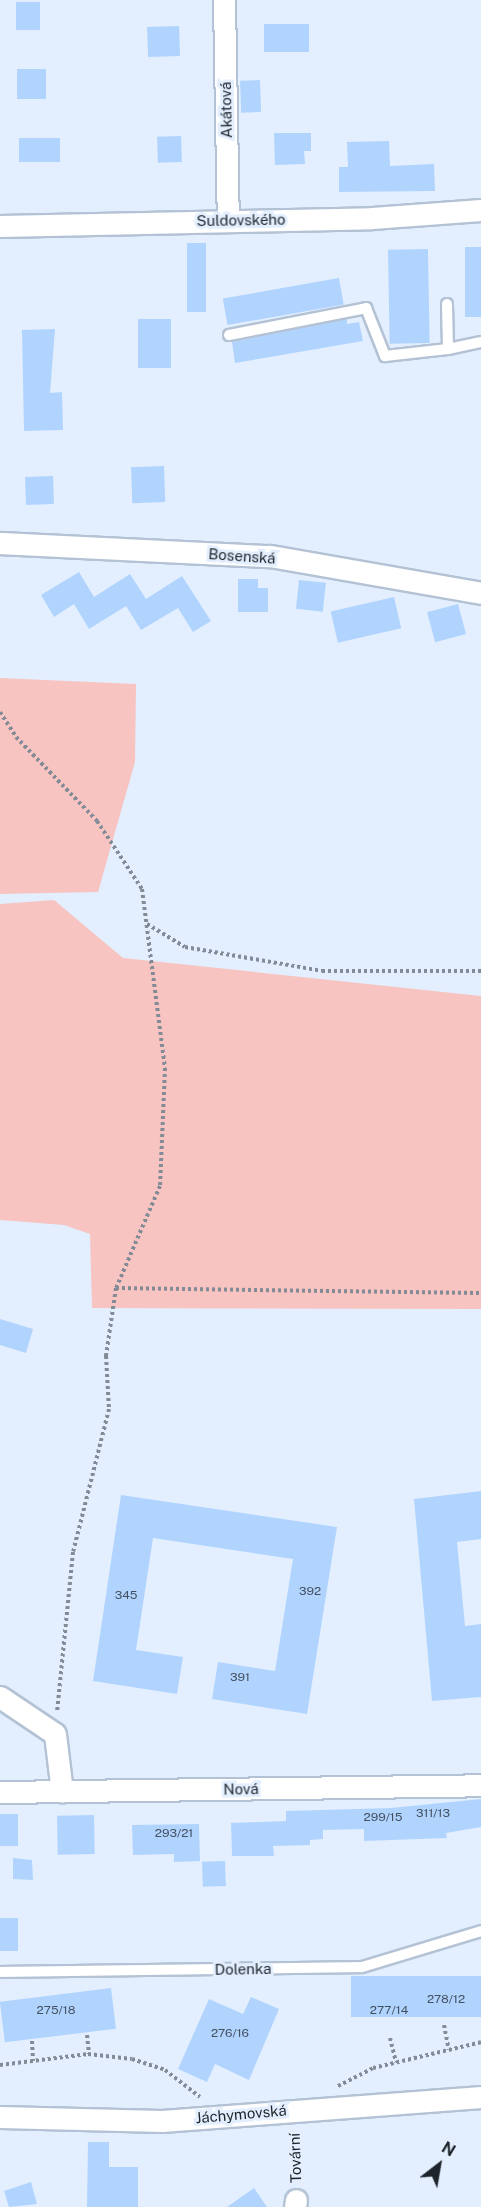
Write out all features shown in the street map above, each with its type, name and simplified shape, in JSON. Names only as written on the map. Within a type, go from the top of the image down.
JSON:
[{"type":"street","name":"Akátová","points":[[224,0],[228,220]]},
{"type":"street","name":"Suldovského","points":[[0,226],[372,218],[481,210]]},
{"type":"street","name":"Bosenská","points":[[0,543],[270,556],[481,593]]},
{"type":"street","points":[[0,1697],[55,1734],[62,1792]]},
{"type":"street","name":"Nová","points":[[0,1792],[481,1785]]},
{"type":"street","name":"Jáchymovská","points":[[0,2117],[162,2121],[292,2109],[481,2097]]},
{"type":"lane","points":[[447,304],[448,349]]},
{"type":"lane","points":[[229,335],[366,308],[385,356],[448,349],[481,342]]},
{"type":"lane","name":"Dolenka","points":[[0,1972],[362,1967],[481,1931]]},
{"type":"path","points":[[0,712],[16,737],[97,821],[142,889],[165,1068],[160,1186],[116,1288],[106,1356],[110,1409],[73,1552],[55,1734]]},
{"type":"path","points":[[147,924],[185,947],[322,971],[481,971]]},
{"type":"path","points":[[116,1288],[481,1293]]},
{"type":"path","points":[[444,2025],[449,2050]]},
{"type":"path","points":[[87,2035],[89,2054]]},
{"type":"path","points":[[390,2038],[396,2062]]},
{"type":"path","points":[[32,2041],[33,2061]]},
{"type":"path","points":[[333,2088],[373,2068],[481,2042]]},
{"type":"path","points":[[0,2065],[89,2054],[132,2059],[165,2070],[190,2086],[216,2116]]},
{"type":"path","name":"Tovární","points":[[292,2109],[296,2204]]},
{"type":"shaded area","points":[[0,678],[136,684],[135,762],[98,892],[0,894]]},
{"type":"shaded area","points":[[54,900],[123,958],[481,996],[481,1309],[92,1308],[90,1234],[64,1225],[0,1220],[0,904]]},
{"type":"building","points":[[16,2],[40,2],[40,30],[16,30]]},
{"type":"building","points":[[264,24],[309,24],[309,52],[264,52]]},
{"type":"building","points":[[179,26],[180,56],[148,57],[147,27]]},
{"type":"building","points":[[17,69],[46,69],[46,99],[17,99]]},
{"type":"building","points":[[260,80],[261,112],[241,113],[240,81]]},
{"type":"building","points":[[274,133],[311,133],[311,151],[304,151],[305,164],[275,165]]},
{"type":"building","points":[[181,136],[182,162],[158,163],[157,137]]},
{"type":"building","points":[[19,138],[60,138],[60,162],[19,162]]},
{"type":"building","points":[[389,141],[390,166],[434,164],[435,191],[339,192],[339,167],[348,167],[347,142]]},
{"type":"building","points":[[187,243],[206,243],[206,312],[187,312]]},
{"type":"building","points":[[465,247],[481,247],[481,317],[465,317]]},
{"type":"building","points":[[428,249],[430,343],[390,344],[388,250]]},
{"type":"building","points":[[339,278],[344,305],[227,325],[223,298]]},
{"type":"building","points":[[138,319],[171,319],[171,368],[138,368]]},
{"type":"building","points":[[347,319],[347,324],[359,322],[363,341],[235,363],[232,342]]},
{"type":"building","points":[[55,329],[50,393],[62,392],[63,430],[24,431],[22,330]]},
{"type":"building","points":[[164,466],[165,502],[132,503],[131,467]]},
{"type":"building","points":[[53,476],[54,504],[26,505],[25,477]]},
{"type":"building","points":[[79,572],[94,597],[130,574],[146,599],[182,576],[211,621],[193,632],[178,608],[141,630],[126,606],[89,629],[74,604],[54,617],[41,595]]},
{"type":"building","points":[[238,579],[258,579],[258,588],[268,588],[268,612],[238,612]]},
{"type":"building","points":[[299,580],[326,583],[323,612],[296,609]]},
{"type":"building","points":[[394,597],[401,628],[338,643],[331,612]]},
{"type":"building","points":[[458,604],[466,634],[435,642],[427,612]]},
{"type":"building","points":[[0,1319],[33,1329],[26,1353],[0,1345]]},
{"type":"building","points":[[481,1491],[481,1539],[457,1542],[465,1626],[481,1624],[481,1697],[432,1701],[414,1499]]},
{"type":"building","points":[[121,1495],[337,1527],[307,1714],[212,1699],[218,1662],[275,1671],[293,1559],[153,1538],[136,1650],[183,1657],[177,1694],[93,1681]]},
{"type":"building","points":[[481,1799],[481,1827],[446,1833],[447,1838],[364,1841],[364,1829],[323,1830],[323,1839],[310,1840],[310,1845],[273,1846],[274,1856],[232,1856],[231,1823],[286,1821],[286,1811],[391,1808]]},
{"type":"building","points":[[0,1814],[18,1814],[18,1846],[0,1846]]},
{"type":"building","points":[[94,1815],[95,1854],[58,1855],[57,1816]]},
{"type":"building","points":[[199,1824],[200,1861],[174,1862],[174,1854],[133,1855],[132,1825]]},
{"type":"building","points":[[13,1858],[32,1860],[33,1880],[13,1879]]},
{"type":"building","points":[[225,1861],[226,1886],[203,1887],[202,1862]]},
{"type":"building","points":[[0,1918],[18,1918],[18,1951],[0,1951]]},
{"type":"building","points":[[351,1976],[481,1976],[481,2017],[351,2017]]},
{"type":"building","points":[[111,1988],[116,2029],[5,2042],[0,2002]]},
{"type":"building","points":[[251,1997],[279,2009],[249,2080],[215,2064],[207,2082],[178,2069],[209,1999],[243,2014]]},
{"type":"building","points":[[88,2142],[109,2142],[109,2167],[138,2167],[138,2207],[87,2207]]},
{"type":"building","points":[[31,2182],[37,2204],[9,2207],[4,2191]]},
{"type":"building","points":[[254,2188],[267,2207],[227,2207]]}]
